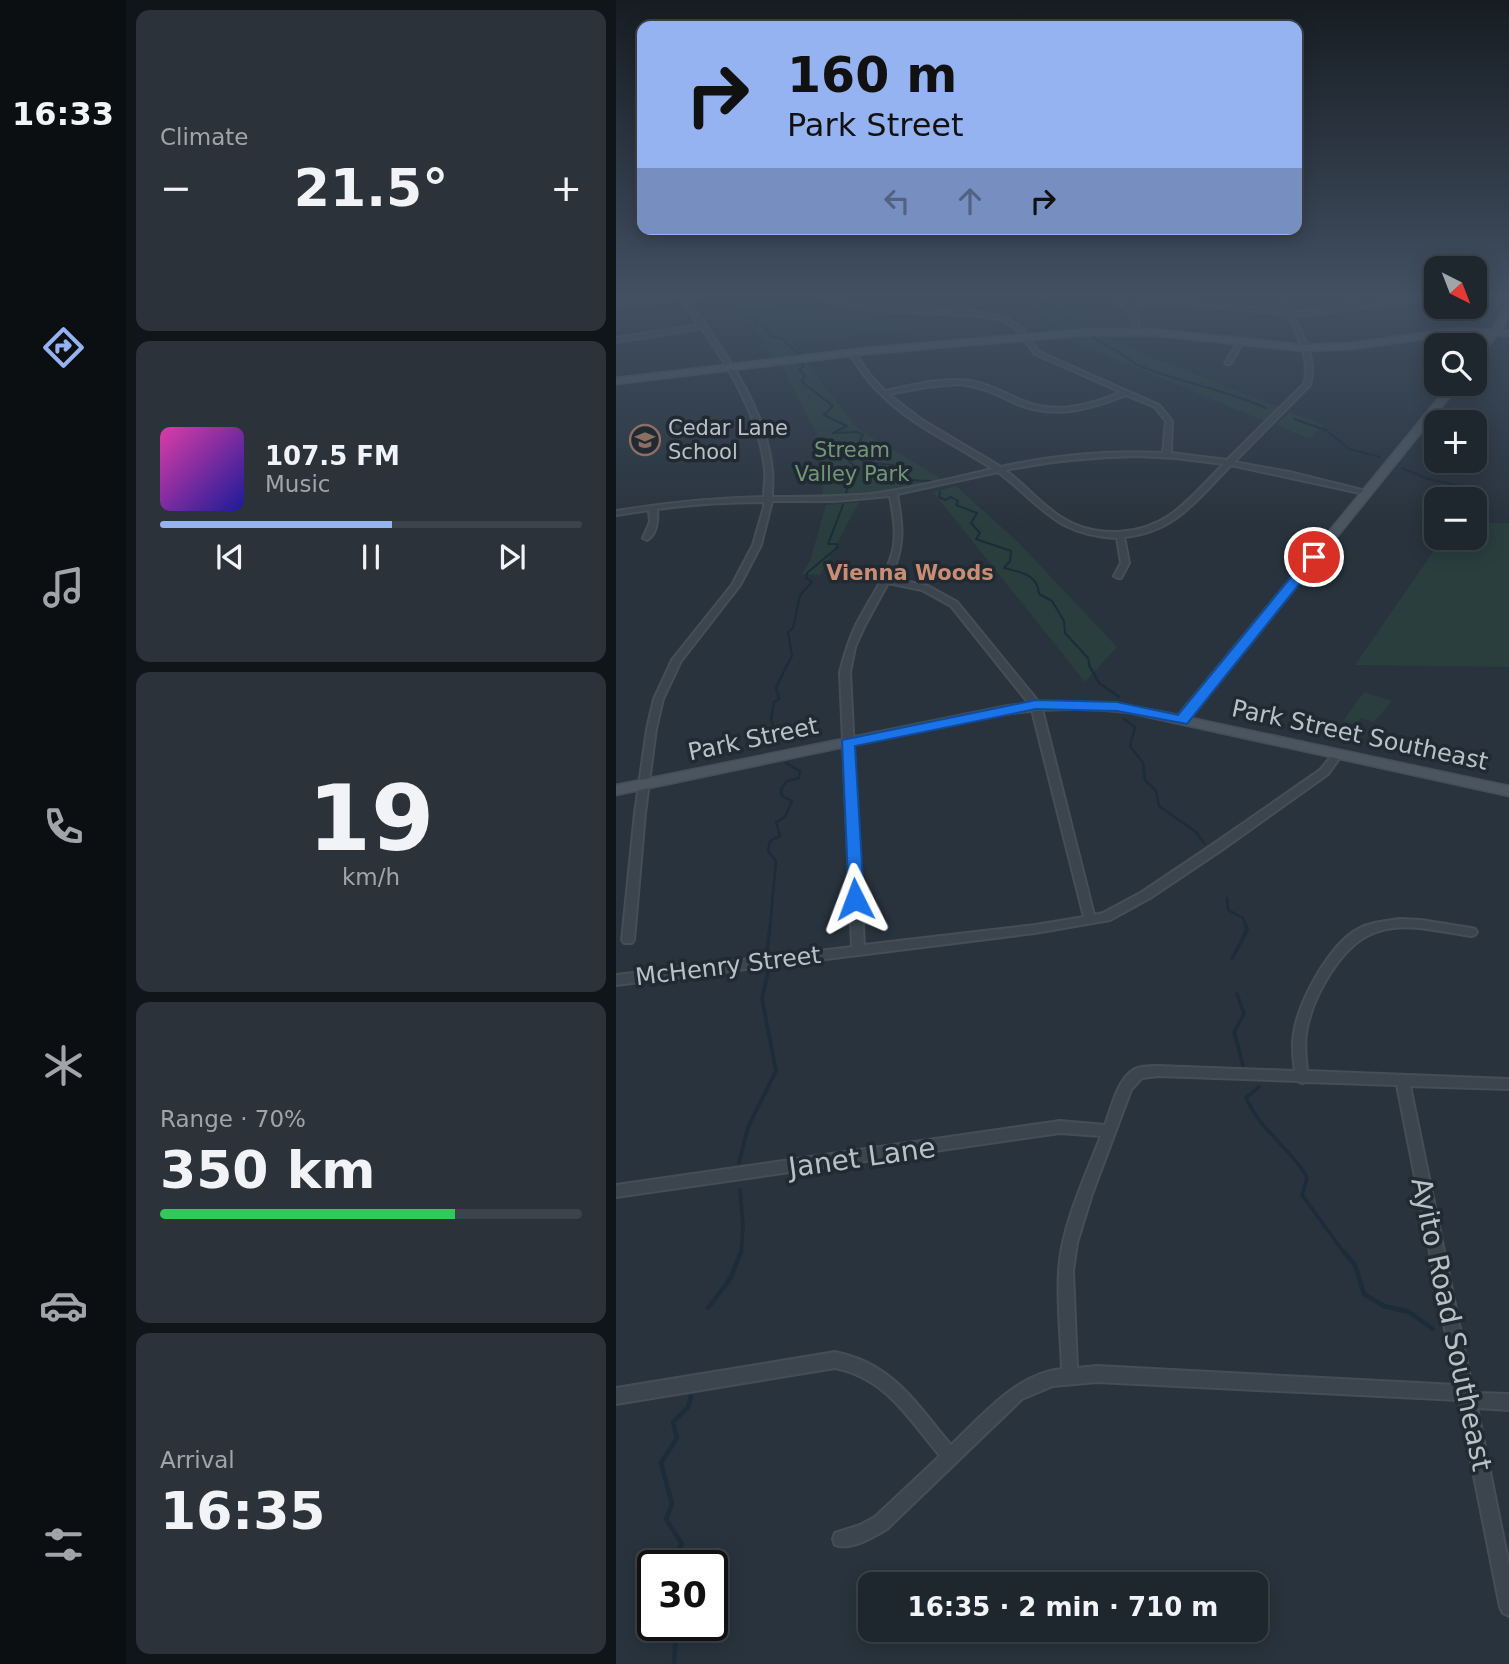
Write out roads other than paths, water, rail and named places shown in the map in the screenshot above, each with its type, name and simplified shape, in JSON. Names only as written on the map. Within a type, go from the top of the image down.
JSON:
[{"type":"street","points":[[616,381],[685,373]]},
{"type":"street","points":[[628,940],[635,841],[653,718],[664,685],[687,645],[726,598],[748,564],[764,528],[770,500],[769,471],[763,444],[754,412],[735,373]]},
{"type":"street","points":[[868,373],[884,393],[918,423],[1000,470],[1065,523],[1093,532],[1120,534],[1146,531],[1172,520],[1307,385],[1310,373]]},
{"type":"street","points":[[1081,373],[1150,402],[1166,416],[1170,426],[1167,454]]},
{"type":"street","points":[[884,393],[937,383],[967,382],[1031,407],[1066,412],[1088,408],[1127,392]]},
{"type":"street","points":[[1182,720],[1445,396]]},
{"type":"street","points":[[616,513],[716,500],[818,500],[893,494],[1000,470],[1081,456],[1167,454],[1232,461],[1366,493]]},
{"type":"street","points":[[858,950],[844,690],[846,660],[856,632],[887,580],[900,538],[900,520],[893,494]]},
{"type":"street","points":[[647,538],[654,522],[653,507]]},
{"type":"street","points":[[1118,576],[1125,563],[1120,534]]},
{"type":"street","points":[[887,580],[925,588],[954,604],[1036,705],[1090,920]]},
{"type":"street","name":"Park Street Southeast","points":[[1036,705],[1117,707],[1509,791]]},
{"type":"street","name":"Park Street","points":[[644,785],[1036,705]]},
{"type":"street","name":"McHenry Street","points":[[616,980],[1090,920],[1115,913],[1170,880],[1324,772],[1338,754]]},
{"type":"street","points":[[616,790],[644,785]]},
{"type":"street","points":[[1302,1079],[1298,1030],[1324,971],[1341,946],[1369,929],[1403,923],[1471,932]]},
{"type":"street","points":[[1070,1375],[1066,1271],[1070,1243],[1126,1087],[1139,1073],[1220,1073],[1302,1079],[1509,1084]]},
{"type":"street","name":"Ayito Road Southeast","points":[[1403,1082],[1509,1607]]},
{"type":"street","name":"Janet Lane","points":[[616,1191],[1060,1127],[1109,1131]]},
{"type":"street","points":[[616,1396],[835,1360],[852,1361],[880,1375],[950,1456]]},
{"type":"street","points":[[841,1539],[863,1533],[881,1523],[1017,1394],[1034,1384],[1070,1375],[1250,1381],[1509,1402]]},
{"type":"waterway","points":[[802,373],[805,375],[802,382],[833,406],[824,415],[847,426],[833,433],[858,432],[863,435],[855,449],[862,451],[863,462],[894,465],[894,475],[905,480],[930,481]]},
{"type":"waterway","points":[[1159,373],[1266,408]]},
{"type":"waterway","points":[[1294,419],[1326,430],[1349,449],[1380,457]]},
{"type":"waterway","points":[[846,493],[854,466],[849,461],[861,456]]},
{"type":"waterway","points":[[1402,468],[1428,479],[1465,487]]},
{"type":"waterway","points":[[940,492],[939,497],[945,500],[951,497],[958,501],[956,505],[977,513],[971,523],[980,533],[976,539],[1011,551],[1010,561],[1004,568],[1032,578],[1039,594],[1052,601],[1064,621],[1065,633],[1088,658],[1090,667]]},
{"type":"waterway","points":[[786,666],[792,656],[788,632],[793,628],[800,595],[812,582],[806,578],[807,573],[838,547],[837,544],[828,544],[843,505]]},
{"type":"waterway","points":[[779,744],[771,719],[774,702],[779,699],[776,688],[786,666]]},
{"type":"waterway","points":[[1090,667],[1099,683],[1119,697]]},
{"type":"waterway","points":[[1124,719],[1135,727],[1130,746],[1143,763],[1145,780],[1156,791],[1159,806],[1196,832],[1204,843]]},
{"type":"waterway","points":[[770,927],[776,861],[768,851],[770,841],[780,836],[776,822],[785,817],[792,801],[782,796],[781,789],[787,781],[799,778],[800,771],[786,763]]},
{"type":"waterway","points":[[1227,898],[1228,910],[1243,918],[1246,927]]},
{"type":"waterway","points":[[767,953],[770,926]]},
{"type":"waterway","points":[[1232,959],[1247,930],[1246,926]]},
{"type":"waterway","points":[[739,1163],[748,1127],[776,1071],[762,999],[768,972]]},
{"type":"waterway","points":[[1237,994],[1244,1014],[1234,1032],[1243,1065]]},
{"type":"waterway","points":[[1259,1087],[1246,1098],[1258,1119],[1304,1172],[1307,1178],[1302,1195],[1345,1254]]},
{"type":"waterway","points":[[740,1190],[743,1226],[741,1254]]},
{"type":"waterway","points":[[708,1308],[730,1279],[741,1252]]},
{"type":"waterway","points":[[1344,1252],[1355,1265],[1364,1294],[1384,1306],[1409,1312],[1433,1329]]},
{"type":"waterway","points":[[678,1550],[682,1544],[666,1519],[672,1504],[661,1463],[677,1438],[673,1422],[688,1407],[691,1397]]},
{"type":"waterway","points":[[674,1664],[675,1641]]},
{"type":"place","name":"Cedar Lane School","points":[[645,440]]},
{"type":"district","name":"Vienna Woods","points":[[910,573]]},
{"type":"park label","name":"Stream Valley Park","points":[[852,462]]}]
